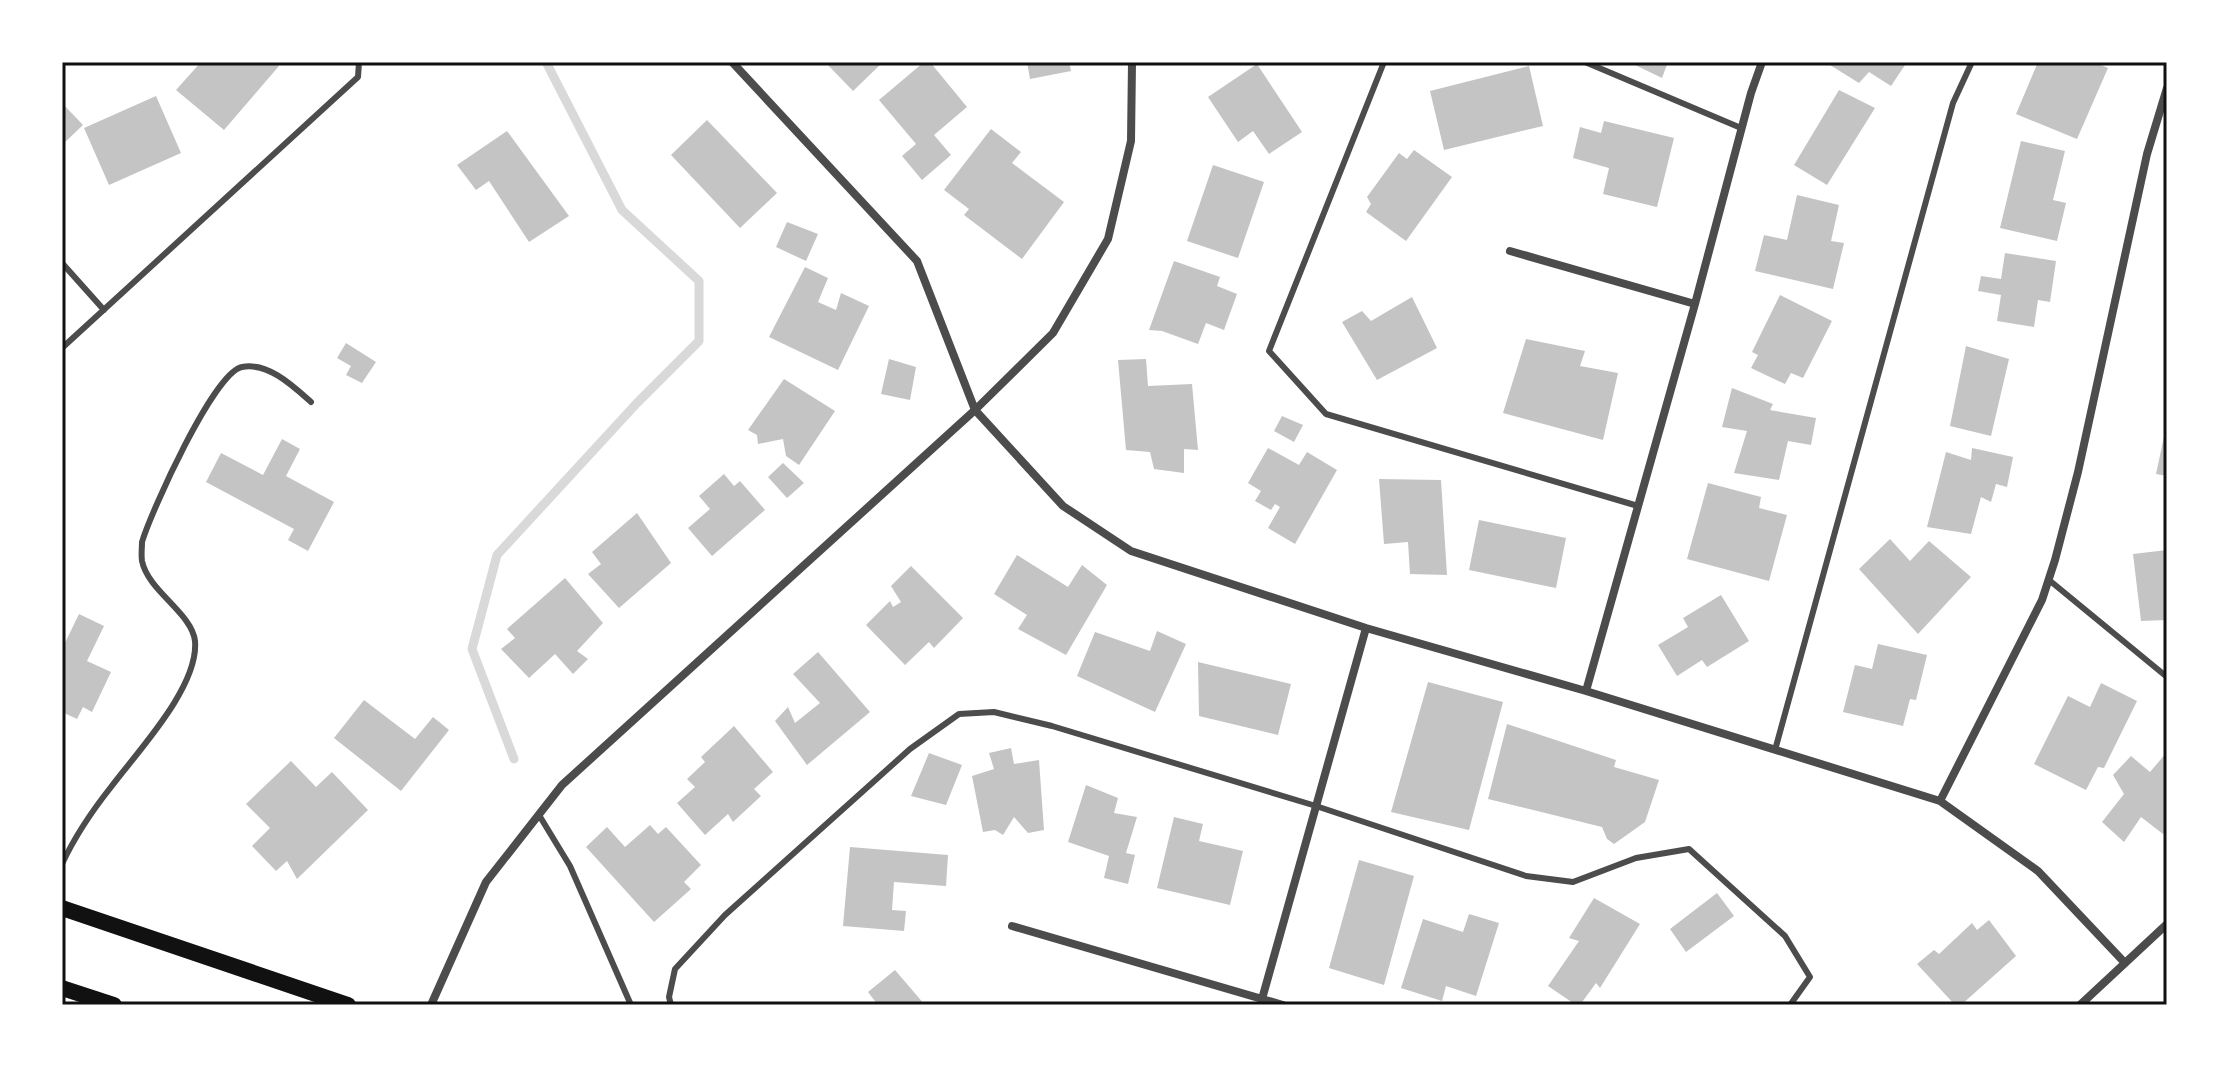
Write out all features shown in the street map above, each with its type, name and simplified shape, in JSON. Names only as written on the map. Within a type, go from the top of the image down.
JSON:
[{"type":"main road","points":[[62,908],[348,1005]]},
{"type":"main road","points":[[62,988],[114,1005]]},
{"type":"street","points":[[732,62],[917,261],[975,410],[1063,506],[1131,551],[1366,628],[1586,691],[1940,801],[2038,871],[2125,963]]},
{"type":"street","points":[[431,1005],[486,882],[562,785],[975,410],[1053,333],[1108,239],[1131,141],[1132,62]]},
{"type":"street","points":[[1586,691],[1741,128],[1762,62]]},
{"type":"street","points":[[1940,801],[2042,600],[2049,580],[2078,472],[2147,154],[2167,88]]},
{"type":"street","points":[[1510,251],[1695,304]]},
{"type":"street","points":[[1262,999],[1366,628]]},
{"type":"street","points":[[2080,1005],[2167,924]]},
{"type":"street","points":[[1012,926],[1283,1005]]},
{"type":"lane","points":[[62,348],[358,77],[359,62]]},
{"type":"lane","points":[[1384,62],[1269,351],[1326,414],[1638,506]]},
{"type":"lane","points":[[1585,62],[1741,128]]},
{"type":"lane","points":[[1775,750],[1953,103],[1972,62]]},
{"type":"lane","points":[[62,263],[104,310]]},
{"type":"lane","points":[[62,864],[76,835],[167,717],[190,667],[195,638],[150,578],[142,561],[142,542],[206,405],[224,379],[238,367],[257,366],[289,383],[311,402]]},
{"type":"lane","points":[[2049,580],[2167,677]]},
{"type":"lane","points":[[671,1005],[669,997],[675,969],[725,915],[910,749],[959,714],[994,712],[1052,726],[1316,806],[1526,876],[1573,882],[1636,858],[1689,849],[1785,936],[1810,977],[1790,1005]]},
{"type":"lane","points":[[539,815],[570,866],[631,1005]]},
{"type":"building","points":[[201,62],[274,62],[279,66],[224,130],[176,90]]},
{"type":"building","points":[[825,62],[883,62],[853,91]]},
{"type":"building","points":[[924,62],[930,62],[967,107],[934,135],[951,155],[922,180],[902,156],[916,144],[879,100]]},
{"type":"building","points":[[1027,62],[1069,62],[1071,71],[1030,79]]},
{"type":"building","points":[[1629,62],[1668,62],[1662,78]]},
{"type":"building","points":[[1832,62],[1907,62],[1891,86],[1869,72],[1859,83],[1830,65]]},
{"type":"building","points":[[2038,62],[2094,62],[2108,68],[2077,139],[2016,114]]},
{"type":"building","points":[[1257,64],[1302,132],[1269,154],[1253,131],[1238,142],[1208,97]]},
{"type":"building","points":[[1529,66],[1543,126],[1444,150],[1430,91]]},
{"type":"building","points":[[1839,90],[1875,108],[1827,185],[1794,165]]},
{"type":"building","points":[[156,96],[181,153],[109,185],[84,128]]},
{"type":"building","points":[[62,103],[83,125],[62,145]]},
{"type":"building","points":[[707,120],[777,193],[740,228],[671,155]]},
{"type":"building","points":[[1604,121],[1674,138],[1657,207],[1603,194],[1609,168],[1573,158],[1580,127],[1601,133]]},
{"type":"building","points":[[991,129],[1021,152],[1012,163],[1064,202],[1022,259],[964,215],[969,209],[944,190]]},
{"type":"building","points":[[507,131],[569,216],[529,242],[489,181],[476,190],[457,165]]},
{"type":"building","points":[[2021,141],[2065,151],[2053,200],[2066,203],[2057,241],[2000,228]]},
{"type":"building","points":[[1414,150],[1452,177],[1406,241],[1366,212],[1371,204],[1367,197],[1399,153],[1407,159]]},
{"type":"building","points":[[1213,165],[1264,182],[1238,258],[1187,241]]},
{"type":"building","points":[[1797,195],[1839,205],[1831,241],[1844,243],[1833,289],[1755,271],[1764,235],[1787,240]]},
{"type":"building","points":[[787,222],[818,234],[806,261],[776,247]]},
{"type":"building","points":[[2005,253],[2056,261],[2050,302],[2038,300],[2034,327],[1997,321],[2001,295],[1978,291],[1981,276],[2001,279]]},
{"type":"building","points":[[1174,261],[1220,277],[1217,286],[1237,294],[1224,330],[1206,323],[1198,344],[1162,331],[1149,330]]},
{"type":"building","points":[[805,267],[828,278],[818,302],[836,310],[841,293],[869,306],[838,370],[769,337]]},
{"type":"building","points":[[1780,295],[1832,321],[1803,378],[1791,373],[1785,384],[1751,368],[1758,355],[1752,352]]},
{"type":"building","points":[[1412,297],[1437,348],[1377,380],[1342,322],[1362,311],[1371,321]]},
{"type":"building","points":[[1526,339],[1585,351],[1580,366],[1618,373],[1603,440],[1503,413]]},
{"type":"building","points":[[346,343],[376,362],[362,383],[346,375],[351,366],[337,358]]},
{"type":"building","points":[[1966,346],[2009,359],[1991,436],[1950,426]]},
{"type":"building","points":[[889,359],[916,367],[910,400],[881,394]]},
{"type":"building","points":[[1146,359],[1148,386],[1192,384],[1198,450],[1184,449],[1184,473],[1154,469],[1150,452],[1126,450],[1118,360]]},
{"type":"building","points":[[784,379],[835,411],[799,465],[786,456],[783,439],[758,444],[757,435],[748,430]]},
{"type":"building","points":[[1732,388],[1773,404],[1770,410],[1816,418],[1811,445],[1788,441],[1779,480],[1734,473],[1747,431],[1722,427]]},
{"type":"building","points":[[1282,416],[1303,425],[1294,442],[1274,431]]},
{"type":"building","points":[[2167,427],[2167,476],[2156,474]]},
{"type":"building","points":[[282,439],[300,449],[286,476],[334,502],[308,551],[288,540],[294,529],[206,482],[221,453],[263,475]]},
{"type":"building","points":[[1268,448],[1299,465],[1307,452],[1337,470],[1295,544],[1268,528],[1280,507],[1275,504],[1271,510],[1255,501],[1261,491],[1248,483]]},
{"type":"building","points":[[1972,448],[2013,457],[2007,487],[1996,484],[1991,502],[1981,497],[1971,534],[1927,527],[1946,452],[1971,460]]},
{"type":"building","points":[[783,463],[804,483],[787,498],[768,477]]},
{"type":"building","points":[[724,474],[734,486],[740,481],[765,510],[712,556],[688,528],[710,509],[699,496]]},
{"type":"building","points":[[1379,479],[1441,480],[1447,575],[1410,574],[1408,542],[1384,544]]},
{"type":"building","points":[[1708,483],[1761,497],[1759,508],[1787,515],[1769,581],[1687,559]]},
{"type":"building","points":[[637,513],[671,563],[619,608],[588,574],[601,564],[592,552]]},
{"type":"building","points":[[1479,520],[1566,538],[1556,588],[1469,570]]},
{"type":"building","points":[[1890,539],[1910,561],[1929,541],[1971,577],[1918,634],[1859,569]]},
{"type":"building","points":[[2167,550],[2167,620],[2141,621],[2133,554]]},
{"type":"building","points":[[1017,555],[1068,587],[1082,565],[1107,585],[1066,655],[1018,629],[1027,615],[994,594]]},
{"type":"building","points":[[911,566],[963,618],[934,648],[929,642],[905,665],[866,625],[890,601],[893,607],[901,602],[891,586]]},
{"type":"building","points":[[565,578],[603,623],[577,651],[588,659],[573,674],[555,654],[529,678],[501,649],[515,638],[507,629]]},
{"type":"building","points":[[1721,595],[1749,641],[1707,667],[1702,660],[1677,676],[1658,645],[1688,627],[1683,618]]},
{"type":"building","points":[[79,614],[104,626],[87,661],[111,672],[92,712],[83,707],[77,719],[62,712],[62,649]]},
{"type":"building","points":[[1157,631],[1186,644],[1155,712],[1077,676],[1095,632],[1150,651]]},
{"type":"building","points":[[1878,644],[1927,655],[1916,700],[1910,699],[1903,726],[1843,712],[1855,665],[1872,669]]},
{"type":"building","points":[[818,652],[870,712],[807,765],[775,721],[788,707],[795,723],[820,703],[793,674]]},
{"type":"building","points":[[1198,662],[1291,684],[1278,735],[1199,716]]},
{"type":"building","points":[[1428,682],[1503,702],[1469,830],[1391,812]]},
{"type":"building","points":[[2101,683],[2137,701],[2104,768],[2098,767],[2086,790],[2034,764],[2068,696],[2090,707]]},
{"type":"building","points":[[364,700],[415,739],[433,717],[449,730],[401,791],[334,738]]},
{"type":"building","points":[[1507,724],[1616,760],[1614,767],[1659,780],[1645,822],[1614,844],[1607,839],[1602,827],[1488,799]]},
{"type":"building","points":[[734,726],[773,772],[754,789],[761,796],[733,822],[728,814],[705,835],[677,803],[695,787],[687,779],[705,762],[701,757]]},
{"type":"building","points":[[1011,748],[1014,764],[1039,760],[1044,830],[1028,833],[1014,817],[1003,835],[995,830],[983,832],[972,776],[994,769],[989,753]]},
{"type":"building","points":[[2167,752],[2167,829],[2163,834],[2141,817],[2124,842],[2102,822],[2124,794],[2113,775],[2131,756],[2150,772]]},
{"type":"building","points":[[929,753],[962,765],[946,805],[911,796]]},
{"type":"building","points":[[291,761],[316,787],[332,772],[368,810],[297,879],[287,861],[276,871],[252,846],[270,828],[246,804]]},
{"type":"building","points":[[1086,785],[1118,798],[1114,813],[1137,817],[1126,853],[1135,855],[1128,884],[1104,878],[1109,856],[1068,842]]},
{"type":"building","points":[[1174,817],[1203,824],[1199,841],[1243,851],[1230,905],[1157,888]]},
{"type":"building","points":[[650,825],[658,834],[666,827],[701,865],[684,882],[691,889],[654,922],[586,847],[607,827],[625,847]]},
{"type":"building","points":[[850,847],[948,855],[946,886],[894,882],[892,910],[906,911],[904,931],[843,926]]},
{"type":"building","points":[[1359,860],[1414,876],[1384,985],[1329,968]]},
{"type":"building","points":[[1717,893],[1734,916],[1686,952],[1670,929]]},
{"type":"building","points":[[1594,898],[1640,924],[1600,988],[1596,983],[1580,1005],[1576,1005],[1548,986],[1579,941],[1569,938]]},
{"type":"building","points":[[1469,914],[1499,923],[1476,996],[1446,986],[1442,1001],[1401,988],[1423,919],[1463,932]]},
{"type":"building","points":[[1989,920],[2016,956],[1961,1005],[1955,1005],[1917,964],[1934,950],[1939,954],[1972,923],[1977,930]]},
{"type":"building","points":[[895,970],[925,1005],[878,1005],[868,992]]},
{"type":"waterway","points":[[514,759],[472,649],[497,555],[637,403],[699,341],[699,281],[622,210],[546,62]]}]
